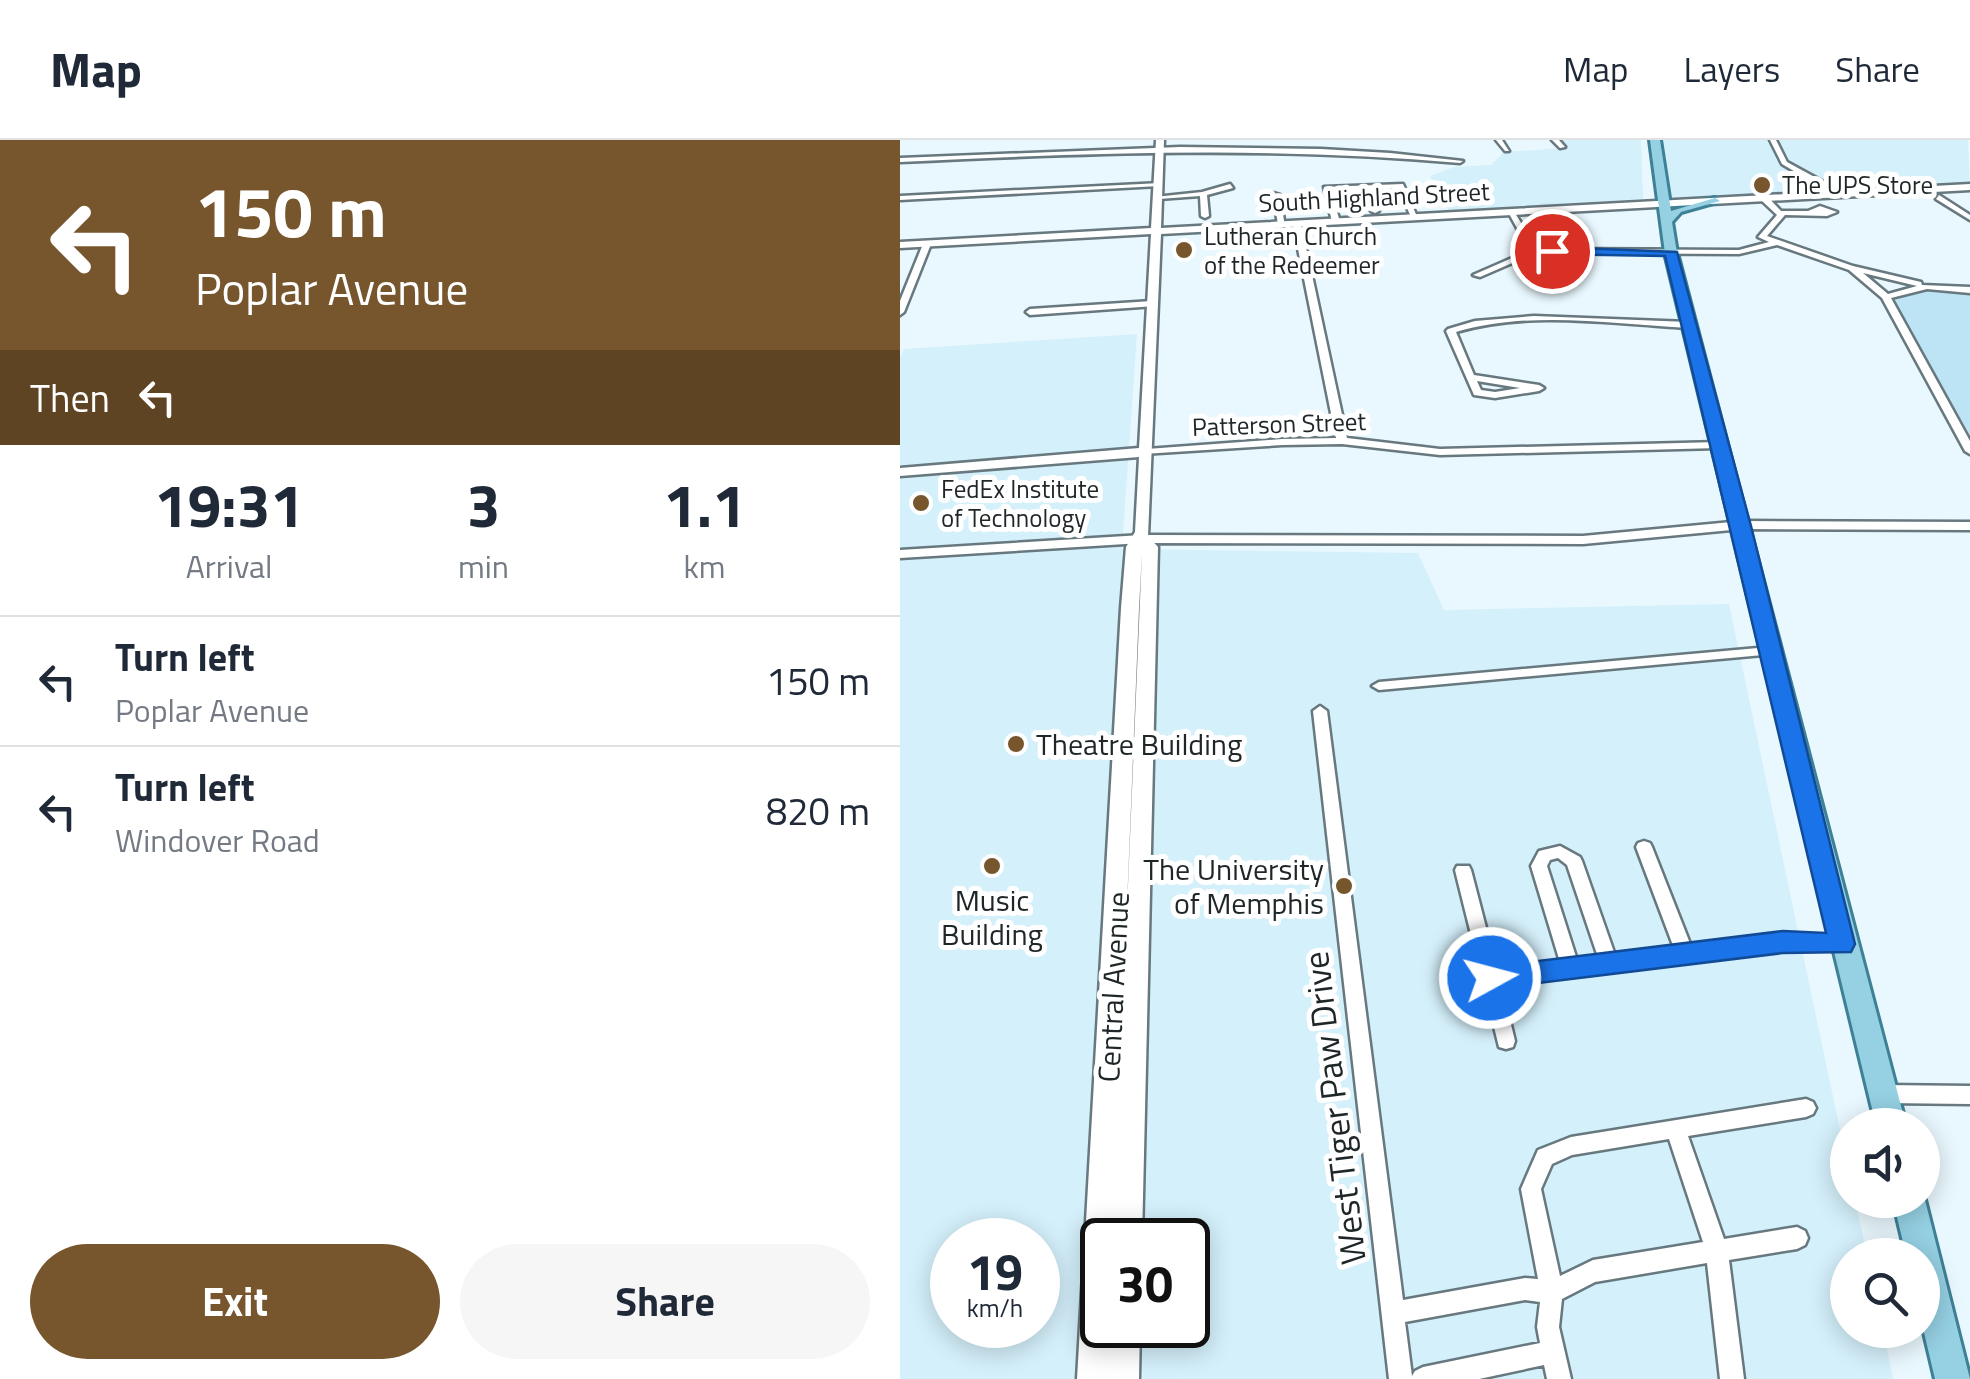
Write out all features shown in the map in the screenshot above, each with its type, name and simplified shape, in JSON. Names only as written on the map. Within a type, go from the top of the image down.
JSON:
[{"type":"main road","points":[[1654,140],[1670,252],[1742,526],[1842,944],[1887,1108]]},
{"type":"main road","name":"Central Avenue","points":[[1094,1379],[1130,608],[1134,548],[1142,539],[1160,144]]},
{"type":"main road","name":"South Highland Street","points":[[900,245],[1510,212],[1662,214],[1715,201],[1970,187]]},
{"type":"main road","points":[[1662,214],[1715,201]]},
{"type":"main road","name":"Patterson Street","points":[[900,472],[1147,452]]},
{"type":"main road","name":"Central Avenue","points":[[1129,1218],[1150,548],[1142,539]]},
{"type":"main road","points":[[1913,1218],[1953,1379]]},
{"type":"main road","points":[[1123,1379],[1124,1348]]},
{"type":"street","points":[[1499,140],[1507,150]]},
{"type":"street","points":[[1556,140],[1562,148]]},
{"type":"street","points":[[1773,140],[1784,163],[1839,194]]},
{"type":"street","points":[[900,160],[1160,144],[1360,146],[1460,160]]},
{"type":"street","points":[[900,198],[1159,191],[1203,194],[1230,186]]},
{"type":"street","points":[[1336,222],[1327,190],[1400,186],[1415,217]]},
{"type":"street","points":[[1366,187],[1375,211]]},
{"type":"street","points":[[1203,194],[1205,216]]},
{"type":"street","points":[[1276,195],[1282,225]]},
{"type":"street","points":[[1939,197],[1970,218]]},
{"type":"street","points":[[1764,198],[1780,213],[1810,212]]},
{"type":"street","points":[[1510,212],[1530,244],[1539,249]]},
{"type":"street","points":[[1780,213],[1778,223],[1761,235],[1775,243],[1852,268],[1927,286],[1970,290]]},
{"type":"street","points":[[1297,224],[1342,441]]},
{"type":"street","points":[[1477,274],[1539,249],[1752,251],[1775,243]]},
{"type":"street","points":[[900,312],[927,244]]},
{"type":"street","points":[[1852,268],[1886,296],[1970,451]]},
{"type":"street","points":[[1886,296],[1927,286]]},
{"type":"street","points":[[1030,312],[1152,304]]},
{"type":"street","points":[[1470,377],[1499,384],[1531,383],[1540,388],[1483,394],[1470,377],[1451,331],[1468,324],[1524,320],[1690,325]]},
{"type":"street","name":"Patterson Street","points":[[1147,452],[1342,441],[1440,452],[1719,445]]},
{"type":"street","points":[[900,554],[1142,539],[1583,540],[1742,526],[1970,526]]},
{"type":"street","points":[[1379,686],[1769,650]]},
{"type":"street","name":"West Tiger Paw Drive","points":[[1320,710],[1401,1379]]},
{"type":"street","points":[[1644,847],[1686,954]]},
{"type":"street","points":[[1571,968],[1539,866],[1545,854],[1553,852],[1574,861],[1608,964]]},
{"type":"street","points":[[1463,870],[1506,1041]]},
{"type":"street","points":[[1490,978],[1783,942],[1842,944]]},
{"type":"street","points":[[1884,1094],[1970,1095]]},
{"type":"street","points":[[1559,1379],[1547,1314],[1552,1292],[1532,1202],[1538,1164],[1556,1150],[1571,1146],[1806,1108]]},
{"type":"street","points":[[1676,1129],[1717,1252],[1732,1379]]},
{"type":"street","points":[[1393,1313],[1525,1289],[1552,1292],[1593,1271],[1797,1238]]},
{"type":"street","points":[[1422,1379],[1552,1352]]},
{"type":"shaded area","points":[[1558,140],[1641,140],[1643,199],[1449,211],[1430,176],[1454,167],[1491,165],[1504,152],[1563,148]]},
{"type":"shaded area","points":[[1655,140],[1968,140],[1970,187],[1660,204]]},
{"type":"shaded area","points":[[1925,289],[1970,291],[1970,435],[1894,304],[1898,295]]},
{"type":"shaded area","name":"The University of Memphis","points":[[1137,334],[1122,549],[1418,553],[1444,610],[1729,604],[1835,1108],[1830,1108],[1830,1218],[1859,1218],[1863,1238],[1830,1238],[1830,1348],[1887,1348],[1893,1379],[1143,1379],[1142,1368],[1088,1379],[900,1379],[900,359],[904,349]]},
{"type":"place","name":"The UPS Store","points":[[1762,185]]},
{"type":"place","name":"Lutheran Church of the Redeemer","points":[[1184,250]]},
{"type":"place","name":"FedEx Institute of Technology","points":[[921,503]]},
{"type":"place","name":"Theatre Building","points":[[1016,744]]},
{"type":"place","name":"Music Building","points":[[992,866]]},
{"type":"place","name":"The University of Memphis","points":[[1344,886]]},
{"type":"route","points":[[1490,978],[1783,942],[1842,944],[1742,526],[1670,252],[1552,251]]}]
